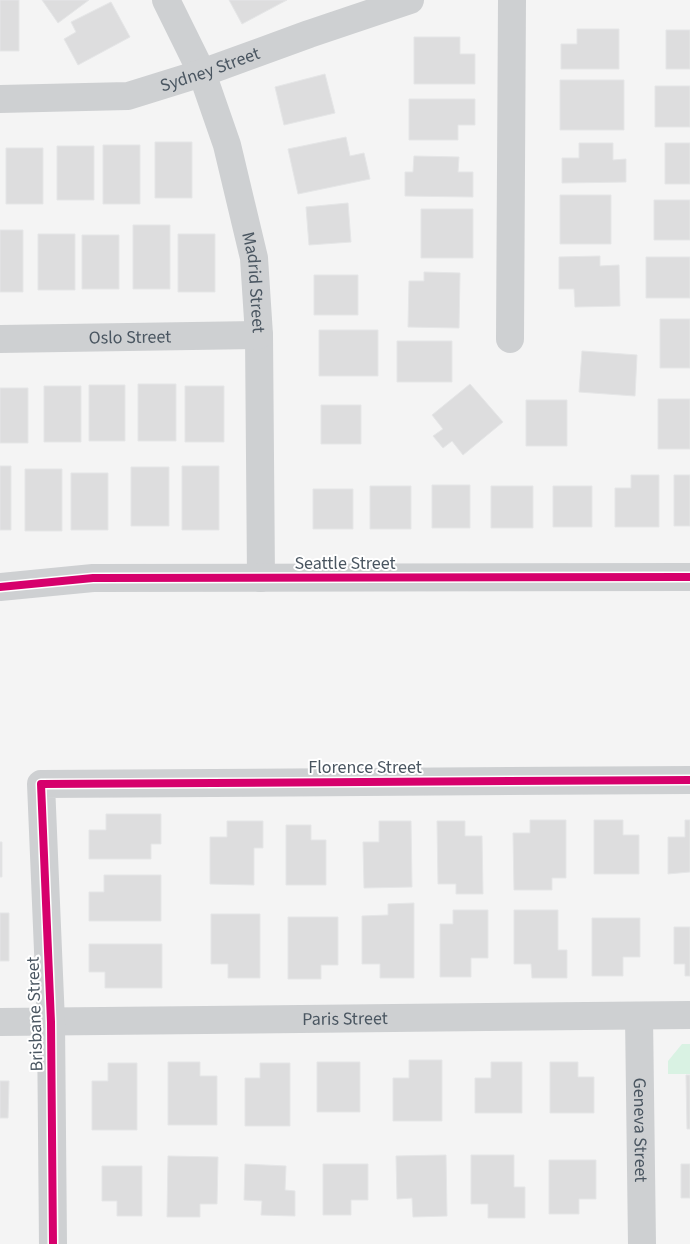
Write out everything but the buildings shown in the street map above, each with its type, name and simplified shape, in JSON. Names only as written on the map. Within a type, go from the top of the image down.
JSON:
[{"type":"street","name":"Madrid Street","points":[[166,0],[202,73],[227,145],[254,258],[259,335],[261,578]]},
{"type":"street","name":"Sydney Street","points":[[0,99],[128,96],[202,73],[410,0]]},
{"type":"street","points":[[510,339],[512,0]]},
{"type":"street","name":"Oslo Street","points":[[0,339],[259,335]]},
{"type":"street","name":"Seattle Street","points":[[0,587],[93,578],[690,577]]},
{"type":"street","name":"Florence Street","points":[[41,784],[690,780]]},
{"type":"street","name":"Brisbane Street","points":[[41,784],[51,1022],[53,1244]]},
{"type":"street","name":"Paris Street","points":[[0,1022],[690,1015]]},
{"type":"street","name":"Geneva Street","points":[[639,1016],[642,1244]]},
{"type":"green space","points":[[682,1044],[690,1044],[690,1074],[668,1074],[668,1061]]},
{"type":"cycle path","points":[[0,587],[93,578],[690,577]]},
{"type":"cycle path","points":[[53,1244],[51,1022],[41,784],[690,780]]}]
